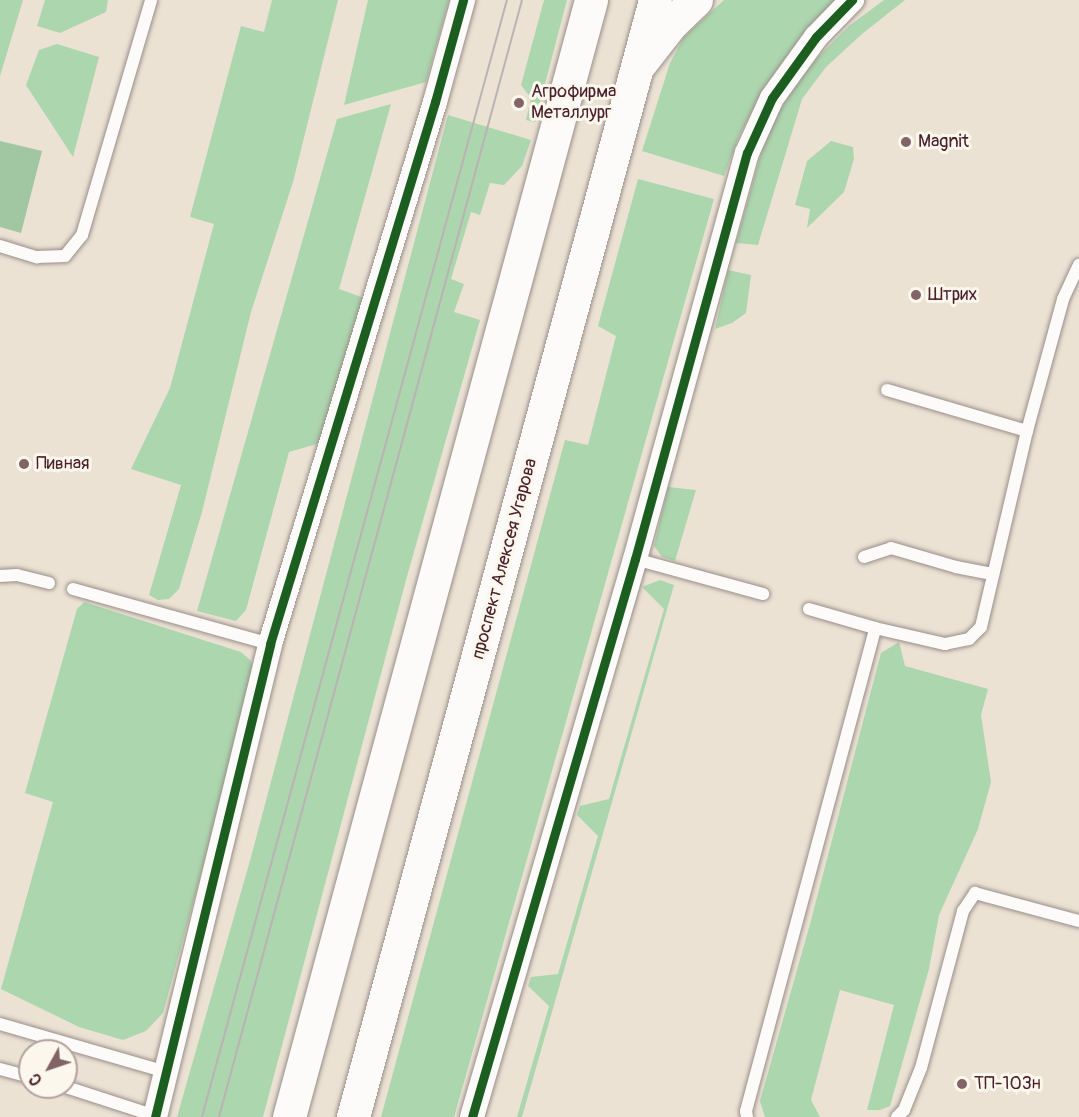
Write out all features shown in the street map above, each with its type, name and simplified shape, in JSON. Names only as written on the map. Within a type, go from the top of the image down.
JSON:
[{"type":"main road","points":[[289,1117],[591,0]]},
{"type":"main road","name":"проспект Алексея Угарова","points":[[353,1117],[655,0]]},
{"type":"main road","points":[[638,66],[670,25],[696,0]]},
{"type":"street","points":[[155,1117],[270,644],[435,102],[463,0]]},
{"type":"street","points":[[472,1117],[635,558],[747,153],[772,98],[816,37],[852,0]]},
{"type":"lane","points":[[0,246],[37,257],[65,256],[82,235],[150,0]]},
{"type":"lane","points":[[809,609],[875,628],[945,644],[969,639],[981,627],[1027,430],[1063,299],[1079,264]]},
{"type":"lane","points":[[887,390],[1027,430]]},
{"type":"lane","points":[[864,557],[891,548],[956,567],[993,574]]},
{"type":"lane","points":[[635,558],[763,594]]},
{"type":"lane","points":[[0,576],[17,575],[50,583]]},
{"type":"lane","points":[[73,589],[270,644]]},
{"type":"lane","points":[[747,1117],[746,1110],[875,628]]},
{"type":"lane","points":[[897,1117],[904,1110],[921,1068],[963,911],[975,893],[1079,921]]},
{"type":"lane","points":[[0,1024],[166,1072]]},
{"type":"lane","points":[[0,1069],[18,1074]]},
{"type":"lane","points":[[78,1091],[155,1117]]},
{"type":"green space","points":[[0,0],[23,0],[0,76]]},
{"type":"green space","points":[[45,0],[108,0],[106,12],[60,33],[37,26]]},
{"type":"green space","points":[[272,0],[338,0],[293,182],[251,312],[202,512],[179,589],[169,599],[158,600],[149,595],[181,485],[131,469],[170,388],[214,224],[190,217],[241,26],[264,32]]},
{"type":"green space","points":[[368,0],[449,0],[426,82],[344,105]]},
{"type":"green space","points":[[544,0],[567,0],[535,122],[526,120],[531,98],[521,85]]},
{"type":"green space","points":[[724,0],[836,0],[801,36],[763,91],[739,136],[724,176],[642,151],[670,63],[684,37]]},
{"type":"green space","points":[[884,0],[905,0],[862,34],[826,67],[802,99],[758,245],[736,243],[767,132],[794,87],[816,59],[849,26]]},
{"type":"green space","points":[[57,44],[99,57],[73,157],[26,85],[39,50]]},
{"type":"green space","points":[[391,104],[339,289],[364,298],[327,441],[289,452],[246,610],[236,621],[197,611],[337,119]]},
{"type":"green space","points":[[448,115],[531,140],[522,166],[504,185],[490,183],[480,215],[471,212],[451,279],[464,284],[454,312],[480,320],[406,580],[263,1117],[177,1117],[251,857]]},
{"type":"green space","points":[[0,141],[42,151],[21,233],[0,227]]},
{"type":"green space","points":[[831,141],[853,147],[854,159],[844,192],[807,228],[810,209],[795,205],[807,161]]},
{"type":"green space","points":[[638,179],[714,199],[454,1117],[381,1117],[565,440],[588,445],[616,336],[598,326]]},
{"type":"green space","points":[[728,270],[751,275],[746,313],[732,323],[715,329]]},
{"type":"green space","points":[[668,487],[696,490],[675,561],[662,557],[654,546]]},
{"type":"green space","points":[[660,580],[674,585],[522,1117],[517,1117],[549,1006],[528,986],[531,977],[558,974],[598,836],[577,815],[580,806],[609,799],[664,609],[642,587]]},
{"type":"green space","points":[[84,602],[241,652],[251,661],[255,676],[163,1013],[146,1031],[123,1040],[79,1027],[1,989],[53,802],[25,793],[77,609]]},
{"type":"green space","points":[[899,642],[905,666],[988,689],[981,715],[991,782],[978,829],[939,915],[929,969],[890,1106],[880,1110],[867,1110],[894,1005],[840,990],[811,1100],[820,1117],[765,1117],[760,1101],[810,924],[881,653]]},
{"type":"tram line","points":[[202,1117],[507,0]]},
{"type":"tram line","points":[[219,1117],[522,0]]},
{"type":"cycle path","points":[[155,1117],[270,644],[435,102],[463,0]]},
{"type":"cycle path","points":[[472,1117],[635,559],[747,153],[772,98],[816,37],[852,0]]},
{"type":"place","name":"Агрофирма Металлург","points":[[519,103]]},
{"type":"place","name":"Magnit","points":[[906,142]]},
{"type":"place","name":"Штрих","points":[[916,295]]},
{"type":"place","name":"Пивная","points":[[24,464]]},
{"type":"place","name":"ТП-103н","points":[[962,1084]]}]
